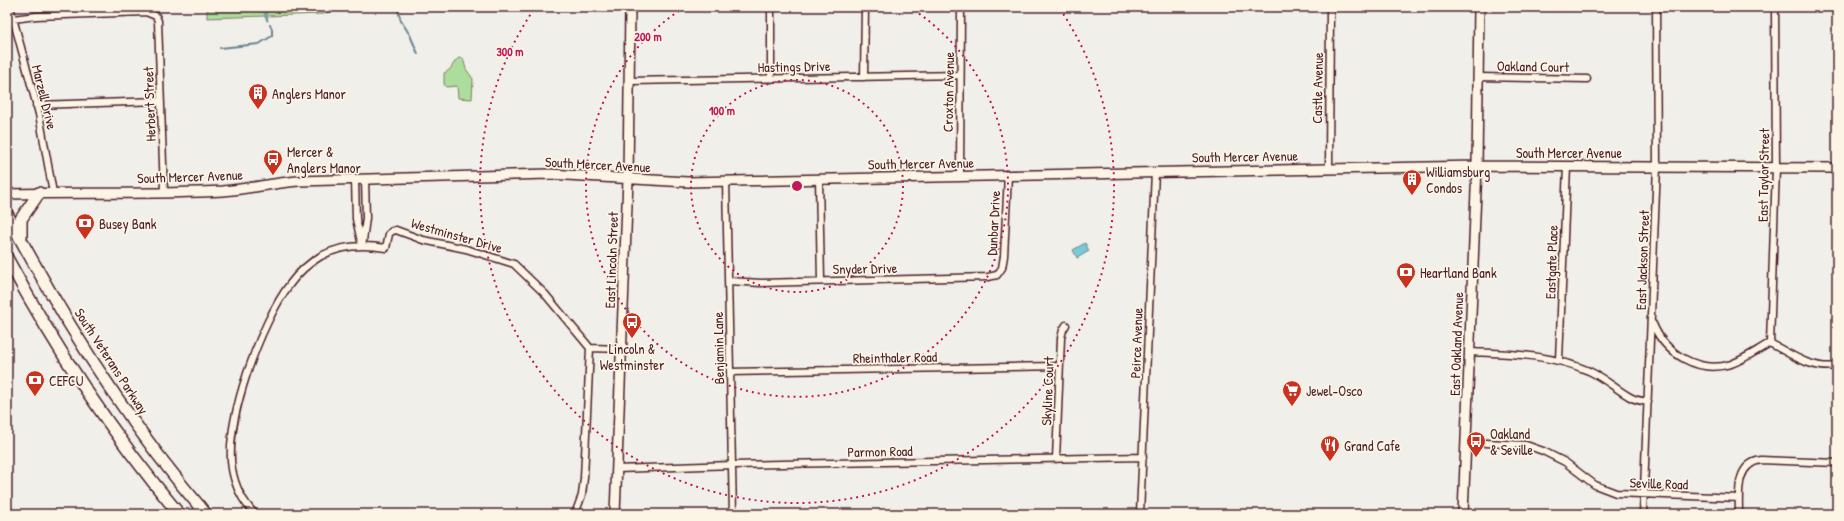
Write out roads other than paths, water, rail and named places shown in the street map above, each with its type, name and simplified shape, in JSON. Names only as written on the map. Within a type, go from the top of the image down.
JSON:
[{"type":"highway","points":[[20,240],[21,219],[39,194]]},
{"type":"highway","name":"South Veterans Parkway","points":[[7,214],[20,240],[85,350],[112,392],[145,439],[206,514]]},
{"type":"highway","points":[[7,258],[47,328],[81,382],[136,459],[179,514]]},
{"type":"main road","name":"East Lincoln Street","points":[[615,514],[628,179],[630,7]]},
{"type":"main road","name":"East Oakland Avenue","points":[[1463,514],[1477,166],[1479,7]]},
{"type":"main road","name":"South Mercer Avenue","points":[[7,194],[224,191],[291,181],[549,174],[687,182],[1477,166],[1837,168]]},
{"type":"street","name":"Marzell Drive","points":[[10,7],[36,105],[53,193]]},
{"type":"street","points":[[771,7],[771,79]]},
{"type":"street","points":[[864,77],[865,7]]},
{"type":"street","name":"Croxton Avenue","points":[[960,176],[961,7]]},
{"type":"street","name":"Castle Avenue","points":[[1329,168],[1330,7]]},
{"type":"street","name":"East Jackson Street","points":[[1643,514],[1652,321],[1657,166],[1656,7]]},
{"type":"street","name":"East Taylor Street","points":[[1770,343],[1776,168],[1775,7]]},
{"type":"street","name":"Herbert Street","points":[[12,19],[36,16],[146,12],[156,16],[158,21],[164,192]]},
{"type":"street","name":"Hastings Drive","points":[[629,82],[960,75]]},
{"type":"street","name":"Oakland Court","points":[[1478,77],[1587,79]]},
{"type":"street","points":[[36,105],[160,101]]},
{"type":"street","name":"Eastgate Place","points":[[1559,360],[1567,166]]},
{"type":"street","name":"Peirce Avenue","points":[[1140,514],[1155,172]]},
{"type":"street","name":"Dunbar Drive","points":[[1000,272],[1004,256],[1008,175]]},
{"type":"street","points":[[355,179],[356,219],[362,246]]},
{"type":"street","points":[[362,246],[366,218],[365,179]]},
{"type":"street","points":[[819,179],[821,281]]},
{"type":"street","name":"Benjamin Lane","points":[[726,181],[733,514]]},
{"type":"street","name":"Westminster Drive","points":[[255,514],[246,504],[238,490],[232,470],[230,451],[241,394],[257,345],[289,285],[297,275],[317,259],[336,249],[348,246],[386,248],[389,234],[396,230],[423,240],[466,249],[514,264],[545,294],[590,348]]},
{"type":"street","name":"Snyder Drive","points":[[729,282],[761,283],[988,277],[997,275],[1000,272]]},
{"type":"street","points":[[1652,321],[1661,339],[1669,349],[1687,361],[1701,365],[1715,366],[1729,364],[1740,360],[1770,343],[1807,363],[1828,367],[1837,366]]},
{"type":"street","name":"Skyline Court","points":[[1056,459],[1061,338],[1062,330],[1066,325]]},
{"type":"street","points":[[575,514],[582,495],[584,478],[590,348],[622,349]]},
{"type":"street","points":[[1470,352],[1528,355],[1559,360],[1591,372],[1611,383],[1631,397],[1648,402]]},
{"type":"street","name":"Rheinthaler Road","points":[[730,372],[1059,366]]},
{"type":"street","name":"Seville Road","points":[[1466,442],[1526,445],[1558,458],[1595,485],[1605,490],[1622,493],[1739,498]]},
{"type":"street","name":"Parmon Road","points":[[617,469],[733,465],[1143,457]]},
{"type":"street","points":[[1738,514],[1742,474],[1748,466],[1758,461],[1837,463]]},
{"type":"water","points":[[261,7],[291,7],[288,10],[266,11],[267,21],[264,12],[261,11]]},
{"type":"water","points":[[1085,243],[1089,251],[1077,258],[1073,250]]},
{"type":"waterway","points":[[397,7],[401,21],[410,35],[418,54]]},
{"type":"waterway","points":[[220,48],[259,44],[272,36],[272,29],[270,25]]},
{"type":"place","name":"Anglers Manor","points":[[258,110]]},
{"type":"place","name":"Mercer & Anglers Manor","points":[[273,176]]},
{"type":"place","name":"Williamsburg Condos","points":[[1412,196]]},
{"type":"place","name":"Busey Bank","points":[[85,240]]},
{"type":"place","name":"Heartland Bank","points":[[1406,289]]},
{"type":"place","name":"Lincoln & Westminster","points":[[632,339]]},
{"type":"place","name":"CEFCU","points":[[35,397]]},
{"type":"place","name":"Jewel-Osco","points":[[1292,407]]},
{"type":"place","name":"Oakland & Seville","points":[[1476,458]]},
{"type":"place","name":"Grand Cafe","points":[[1330,462]]}]
